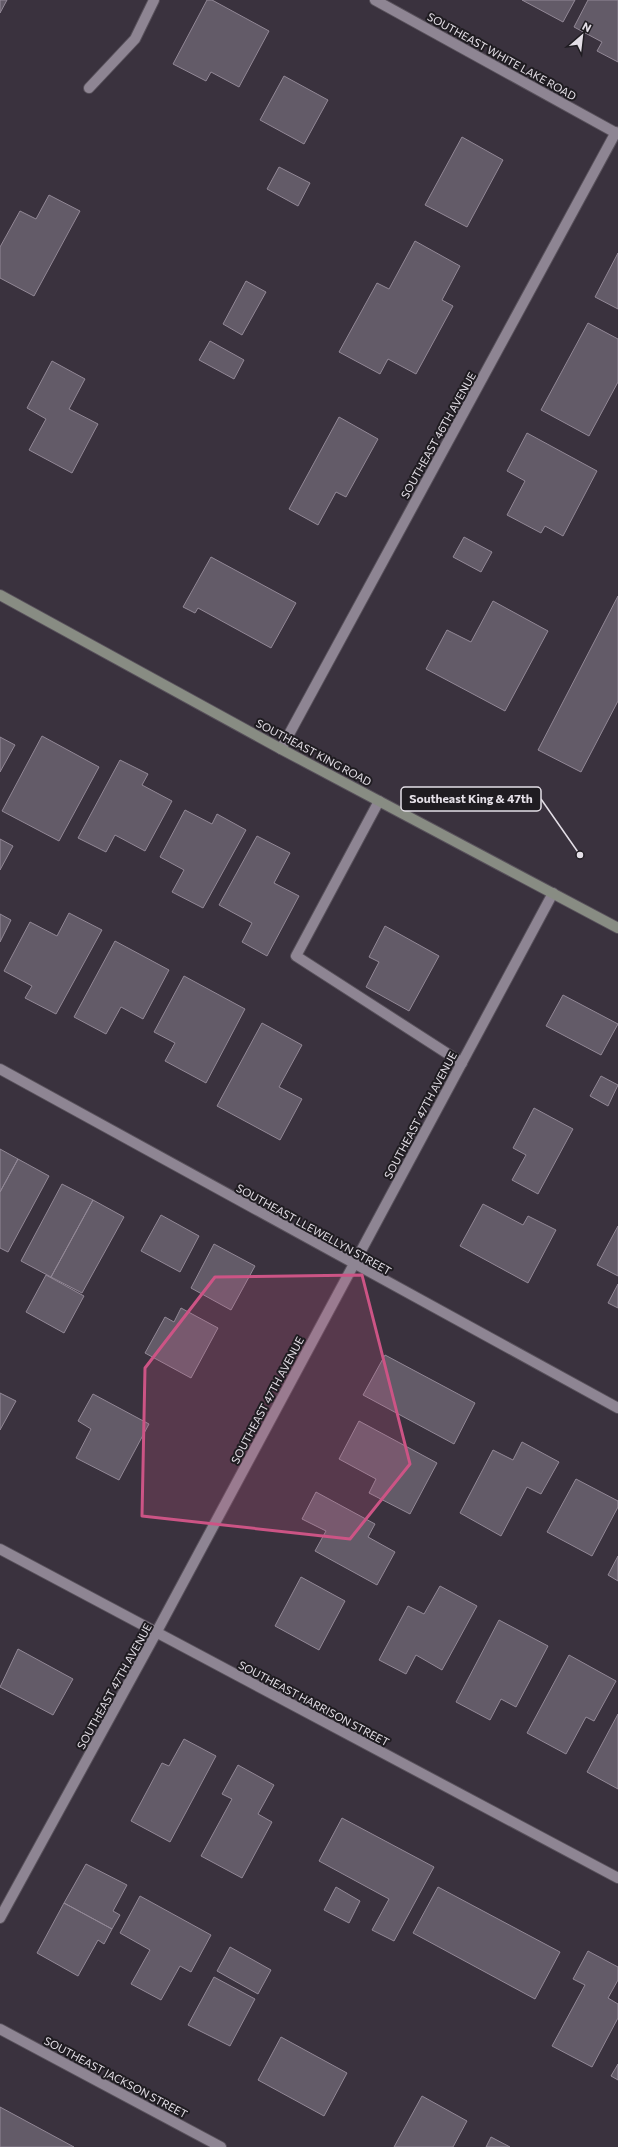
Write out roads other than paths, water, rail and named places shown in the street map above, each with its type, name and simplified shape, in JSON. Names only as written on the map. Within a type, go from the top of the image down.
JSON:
[{"type":"main road","name":"SOUTHEAST KING ROAD","points":[[0,596],[281,749],[618,928]]},
{"type":"street","points":[[88,88],[134,39],[154,0]]},
{"type":"street","name":"SOUTHEAST WHITE LAKE ROAD","points":[[375,0],[617,133]]},
{"type":"street","name":"SOUTHEAST 46TH AVENUE","points":[[281,749],[617,133]]},
{"type":"street","points":[[379,800],[296,956],[462,1063]]},
{"type":"street","name":"SOUTHEAST 47TH AVENUE","points":[[0,1918],[156,1633],[553,893]]},
{"type":"street","name":"SOUTHEAST LLEWELLYN STREET","points":[[0,1069],[618,1408]]},
{"type":"street","name":"SOUTHEAST HARRISON STREET","points":[[0,1549],[618,1878]]},
{"type":"street","name":"SOUTHEAST JACKSON STREET","points":[[0,2029],[221,2147]]},
{"type":"place","name":"Southeast King & 47th","points":[[580,855]]}]
